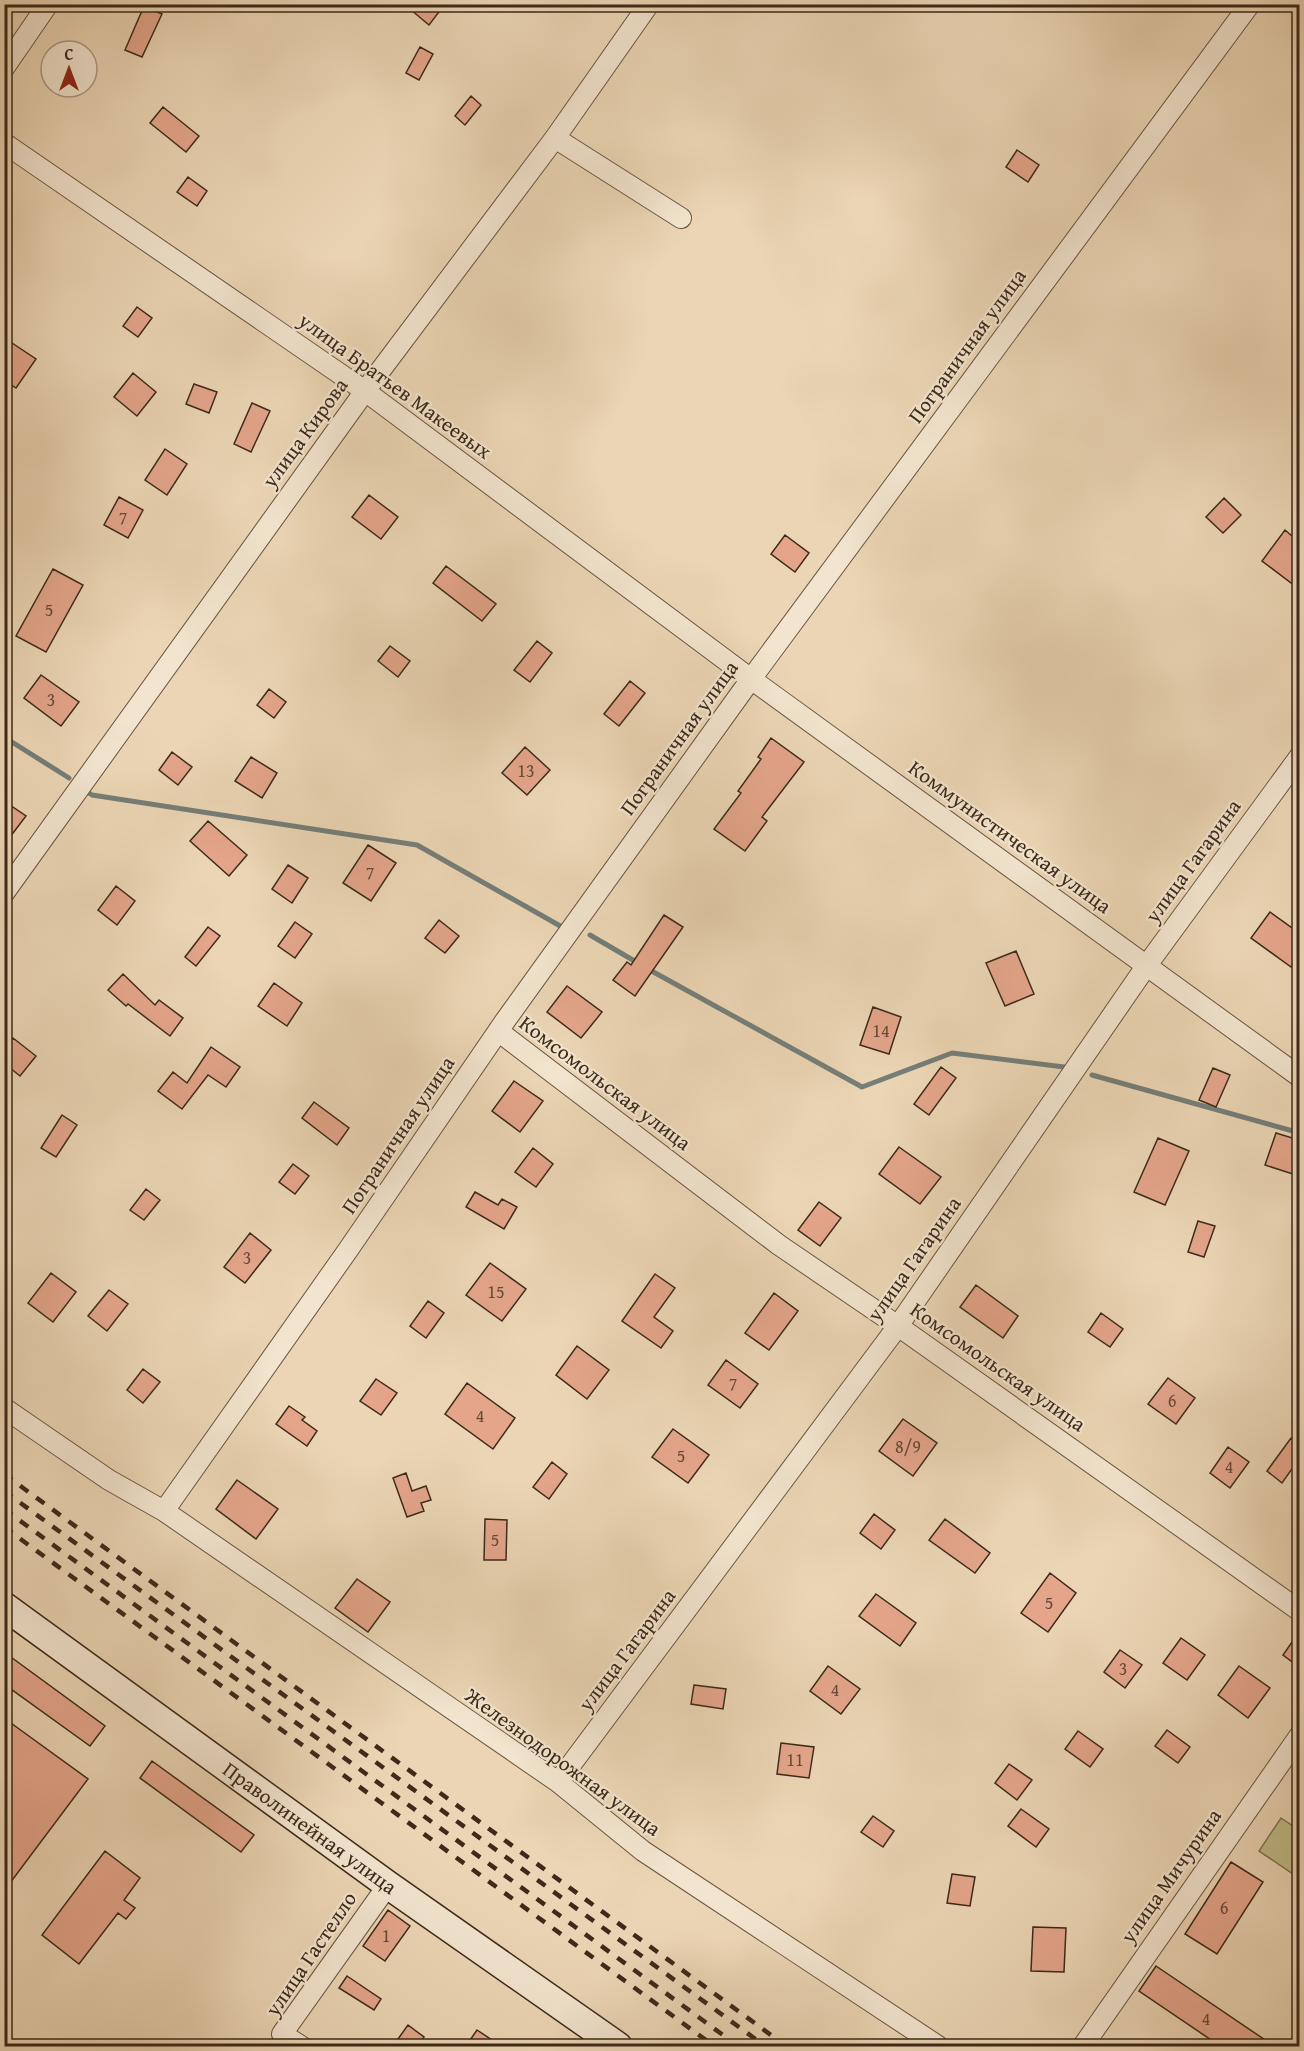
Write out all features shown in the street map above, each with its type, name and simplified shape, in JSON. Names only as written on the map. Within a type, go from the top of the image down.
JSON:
[{"type":"main road","name":"Праволинейная улица","points":[[4,1606],[388,1885],[618,2046]]},
{"type":"street","points":[[4,68],[48,4]]},
{"type":"street","name":"улица Кирова","points":[[4,893],[365,391],[555,138],[649,4]]},
{"type":"street","name":"Пограничная улица","points":[[164,1511],[341,1260],[498,1031],[751,679],[1250,4]]},
{"type":"street","points":[[555,138],[681,218]]},
{"type":"street","name":"улица Братьев Макеевых","points":[[4,143],[365,391],[751,679]]},
{"type":"street","name":"Коммунистическая улица","points":[[751,679],[1299,1077]]},
{"type":"street","name":"улица Гагарина","points":[[558,1782],[898,1326],[1147,965],[1299,756]]},
{"type":"street","name":"Комсомольская улица","points":[[498,1031],[779,1245],[898,1326],[1299,1611]]},
{"type":"street","name":"Железнодорожная улица","points":[[4,1408],[109,1480],[164,1511],[558,1782],[643,1851],[938,2046]]},
{"type":"street","name":"улица Мичурина","points":[[1083,2046],[1299,1735]]},
{"type":"street","name":"улица Гастелло","points":[[301,2046],[282,2034],[388,1885]]},
{"type":"shaded area","points":[[1281,1818],[1299,1830],[1299,1878],[1259,1851]]},
{"type":"building","points":[[404,4],[445,4],[429,25]]},
{"type":"building","points":[[144,6],[162,14],[142,57],[125,50]]},
{"type":"building","points":[[420,47],[433,54],[419,80],[406,73]]},
{"type":"building","points":[[471,96],[481,105],[465,125],[455,116]]},
{"type":"building","points":[[163,107],[199,136],[186,152],[150,123]]},
{"type":"building","points":[[1017,150],[1039,165],[1028,182],[1006,167]]},
{"type":"building","points":[[188,177],[207,191],[197,206],[177,192]]},
{"type":"building","points":[[137,307],[152,318],[138,337],[123,326]]},
{"type":"building","points":[[12,343],[36,359],[16,388],[4,380],[4,354]]},
{"type":"building","points":[[133,373],[156,392],[137,416],[114,397]]},
{"type":"building","points":[[194,384],[217,392],[209,413],[186,404]]},
{"type":"building","points":[[252,403],[270,411],[251,452],[234,444]]},
{"type":"building","points":[[165,449],[187,464],[167,495],[145,480]]},
{"type":"building","points":[[369,495],[398,517],[381,539],[352,517]]},
{"type":"building","points":[[119,497],[143,510],[128,538],[104,525]]},
{"type":"building","points":[[1224,498],[1241,515],[1223,533],[1206,517]]},
{"type":"building","points":[[1285,530],[1299,542],[1299,589],[1262,561]]},
{"type":"building","points":[[785,535],[809,553],[795,572],[771,554]]},
{"type":"building","points":[[446,566],[496,604],[482,621],[433,583]]},
{"type":"building","points":[[53,569],[83,585],[46,652],[16,636]]},
{"type":"building","points":[[537,641],[552,653],[530,682],[514,670]]},
{"type":"building","points":[[390,646],[410,661],[398,677],[378,661]]},
{"type":"building","points":[[41,675],[79,702],[61,726],[24,698]]},
{"type":"building","points":[[630,681],[645,693],[619,726],[604,714]]},
{"type":"building","points":[[269,689],[286,702],[274,718],[257,705]]},
{"type":"building","points":[[771,738],[804,762],[762,817],[767,821],[745,851],[714,829],[741,793],[738,791],[761,759],[758,757]]},
{"type":"building","points":[[525,747],[550,770],[527,795],[502,773]]},
{"type":"building","points":[[172,752],[192,767],[178,785],[159,770]]},
{"type":"building","points":[[251,757],[277,773],[262,798],[235,781]]},
{"type":"building","points":[[4,801],[26,816],[4,845]]},
{"type":"building","points":[[208,821],[247,855],[229,876],[190,841]]},
{"type":"building","points":[[368,845],[396,863],[371,901],[343,883]]},
{"type":"building","points":[[288,865],[308,878],[292,903],[272,889]]},
{"type":"building","points":[[116,886],[135,901],[117,925],[98,910]]},
{"type":"building","points":[[1270,912],[1299,933],[1299,955],[1291,967],[1251,938]]},
{"type":"building","points":[[664,915],[683,927],[635,996],[613,980],[627,962],[631,965]]},
{"type":"building","points":[[439,920],[459,936],[445,953],[425,938]]},
{"type":"building","points":[[295,922],[312,934],[295,958],[278,946]]},
{"type":"building","points":[[208,927],[220,936],[196,966],[185,957]]},
{"type":"building","points":[[1016,951],[1034,994],[1005,1006],[986,963]]},
{"type":"building","points":[[123,974],[155,1005],[159,1000],[183,1018],[170,1036],[128,1004],[126,1006],[108,990]]},
{"type":"building","points":[[274,983],[302,1003],[287,1026],[258,1006]]},
{"type":"building","points":[[567,986],[602,1012],[581,1038],[547,1012]]},
{"type":"building","points":[[873,1007],[901,1017],[889,1054],[860,1045]]},
{"type":"building","points":[[13,1038],[36,1056],[20,1076],[4,1063],[4,1050]]},
{"type":"building","points":[[211,1047],[240,1067],[226,1087],[208,1075],[182,1109],[158,1091],[173,1072],[187,1083]]},
{"type":"building","points":[[941,1067],[956,1078],[929,1115],[914,1104]]},
{"type":"building","points":[[1213,1068],[1230,1075],[1216,1107],[1199,1100]]},
{"type":"building","points":[[514,1081],[543,1101],[520,1132],[492,1111]]},
{"type":"building","points":[[314,1102],[349,1128],[337,1145],[302,1118]]},
{"type":"building","points":[[62,1115],[77,1125],[56,1157],[41,1148]]},
{"type":"building","points":[[1276,1133],[1299,1140],[1299,1176],[1265,1165]]},
{"type":"building","points":[[1158,1138],[1189,1151],[1165,1205],[1134,1192]]},
{"type":"building","points":[[899,1147],[941,1177],[920,1204],[879,1174]]},
{"type":"building","points":[[533,1148],[553,1164],[536,1187],[515,1172]]},
{"type":"building","points":[[293,1164],[309,1176],[295,1194],[279,1182]]},
{"type":"building","points":[[146,1189],[160,1200],[144,1220],[130,1210]]},
{"type":"building","points":[[475,1192],[498,1205],[502,1199],[517,1207],[504,1229],[466,1207]]},
{"type":"building","points":[[819,1202],[841,1218],[820,1246],[798,1230]]},
{"type":"building","points":[[1198,1221],[1215,1226],[1204,1257],[1188,1252]]},
{"type":"building","points":[[250,1233],[271,1250],[245,1283],[224,1267]]},
{"type":"building","points":[[490,1263],[526,1289],[502,1321],[466,1295]]},
{"type":"building","points":[[51,1273],[76,1292],[53,1322],[28,1303]]},
{"type":"building","points":[[655,1274],[675,1288],[654,1317],[673,1331],[661,1348],[622,1321]]},
{"type":"building","points":[[976,1285],[1018,1316],[1003,1338],[960,1307]]},
{"type":"building","points":[[109,1290],[128,1304],[107,1331],[88,1316]]},
{"type":"building","points":[[774,1293],[798,1311],[769,1350],[745,1333]]},
{"type":"building","points":[[428,1301],[444,1313],[426,1338],[410,1326]]},
{"type":"building","points":[[1101,1313],[1123,1329],[1110,1347],[1088,1332]]},
{"type":"building","points":[[577,1346],[609,1370],[587,1399],[556,1375]]},
{"type":"building","points":[[726,1360],[758,1384],[740,1408],[708,1385]]},
{"type":"building","points":[[143,1369],[160,1382],[143,1403],[127,1390]]},
{"type":"building","points":[[1168,1378],[1195,1398],[1176,1424],[1148,1404]]},
{"type":"building","points":[[376,1379],[397,1393],[381,1415],[360,1401]]},
{"type":"building","points":[[467,1383],[515,1418],[493,1449],[445,1414]]},
{"type":"building","points":[[289,1406],[305,1417],[302,1420],[317,1431],[307,1446],[276,1424]]},
{"type":"building","points":[[903,1419],[937,1443],[913,1476],[879,1451]]},
{"type":"building","points":[[673,1429],[709,1455],[688,1483],[652,1457]]},
{"type":"building","points":[[1291,1438],[1299,1444],[1299,1459],[1282,1483],[1267,1471]]},
{"type":"building","points":[[1228,1447],[1249,1462],[1230,1488],[1210,1473]]},
{"type":"building","points":[[552,1462],[567,1474],[549,1499],[533,1487]]},
{"type":"building","points":[[406,1473],[412,1491],[426,1486],[431,1500],[421,1503],[424,1511],[407,1517],[393,1478]]},
{"type":"building","points":[[237,1480],[278,1509],[256,1539],[216,1509]]},
{"type":"building","points":[[874,1514],[895,1530],[881,1549],[860,1533]]},
{"type":"building","points":[[485,1519],[507,1520],[506,1560],[484,1560]]},
{"type":"building","points":[[945,1519],[990,1553],[975,1573],[929,1540]]},
{"type":"building","points":[[1050,1573],[1076,1593],[1048,1632],[1021,1613]]},
{"type":"building","points":[[357,1579],[390,1602],[368,1632],[335,1608]]},
{"type":"building","points":[[876,1594],[916,1623],[900,1646],[859,1616]]},
{"type":"building","points":[[1299,1632],[1299,1667],[1283,1655]]},
{"type":"building","points":[[1181,1638],[1205,1655],[1187,1680],[1163,1663]]},
{"type":"building","points":[[1120,1650],[1142,1665],[1125,1688],[1104,1672]]},
{"type":"building","points":[[4,1652],[105,1726],[90,1746],[4,1684]]},
{"type":"building","points":[[828,1666],[860,1689],[841,1714],[810,1691]]},
{"type":"building","points":[[1239,1666],[1270,1688],[1248,1718],[1218,1695]]},
{"type":"building","points":[[694,1685],[726,1689],[723,1709],[691,1704]]},
{"type":"building","points":[[4,1718],[88,1779],[4,1891]]},
{"type":"building","points":[[1167,1730],[1190,1747],[1178,1763],[1155,1746]]},
{"type":"building","points":[[1078,1731],[1103,1749],[1090,1767],[1065,1749]]},
{"type":"building","points":[[781,1743],[814,1747],[809,1778],[777,1774]]},
{"type":"building","points":[[152,1761],[254,1835],[241,1852],[140,1778]]},
{"type":"building","points":[[1009,1764],[1032,1780],[1017,1800],[995,1783]]},
{"type":"building","points":[[1021,1809],[1049,1829],[1036,1847],[1008,1826]]},
{"type":"building","points":[[873,1816],[894,1831],[883,1847],[861,1832]]},
{"type":"building","points":[[105,1851],[140,1878],[124,1900],[135,1908],[126,1919],[118,1913],[79,1964],[42,1935]]},
{"type":"building","points":[[1231,1862],[1263,1882],[1217,1954],[1185,1934]]},
{"type":"building","points":[[952,1874],[975,1877],[970,1906],[947,1903]]},
{"type":"building","points":[[388,1910],[410,1926],[385,1961],[363,1946]]},
{"type":"building","points":[[1033,1927],[1066,1928],[1064,1972],[1031,1971]]},
{"type":"building","points":[[1156,1966],[1274,2046],[1220,2046],[1139,1991]]},
{"type":"building","points":[[347,1976],[381,1999],[374,2010],[339,1988]]},
{"type":"building","points":[[408,2025],[424,2037],[417,2046],[393,2046]]},
{"type":"building","points":[[477,2030],[501,2046],[466,2046]]},
{"type":"waterway","points":[[4,737],[69,778]]},
{"type":"waterway","points":[[86,791],[92,795],[417,845],[562,927]]},
{"type":"waterway","points":[[590,935],[638,963]]},
{"type":"waterway","points":[[648,969],[862,1087],[952,1053],[1064,1067]]},
{"type":"waterway","points":[[1092,1075],[1300,1133]]},
{"type":"railway","points":[[4,1474],[786,2046]]},
{"type":"railway","points":[[4,1491],[765,2046]]},
{"type":"railway","points":[[4,1509],[738,2046]]},
{"type":"railway","points":[[4,1527],[714,2046]]}]
